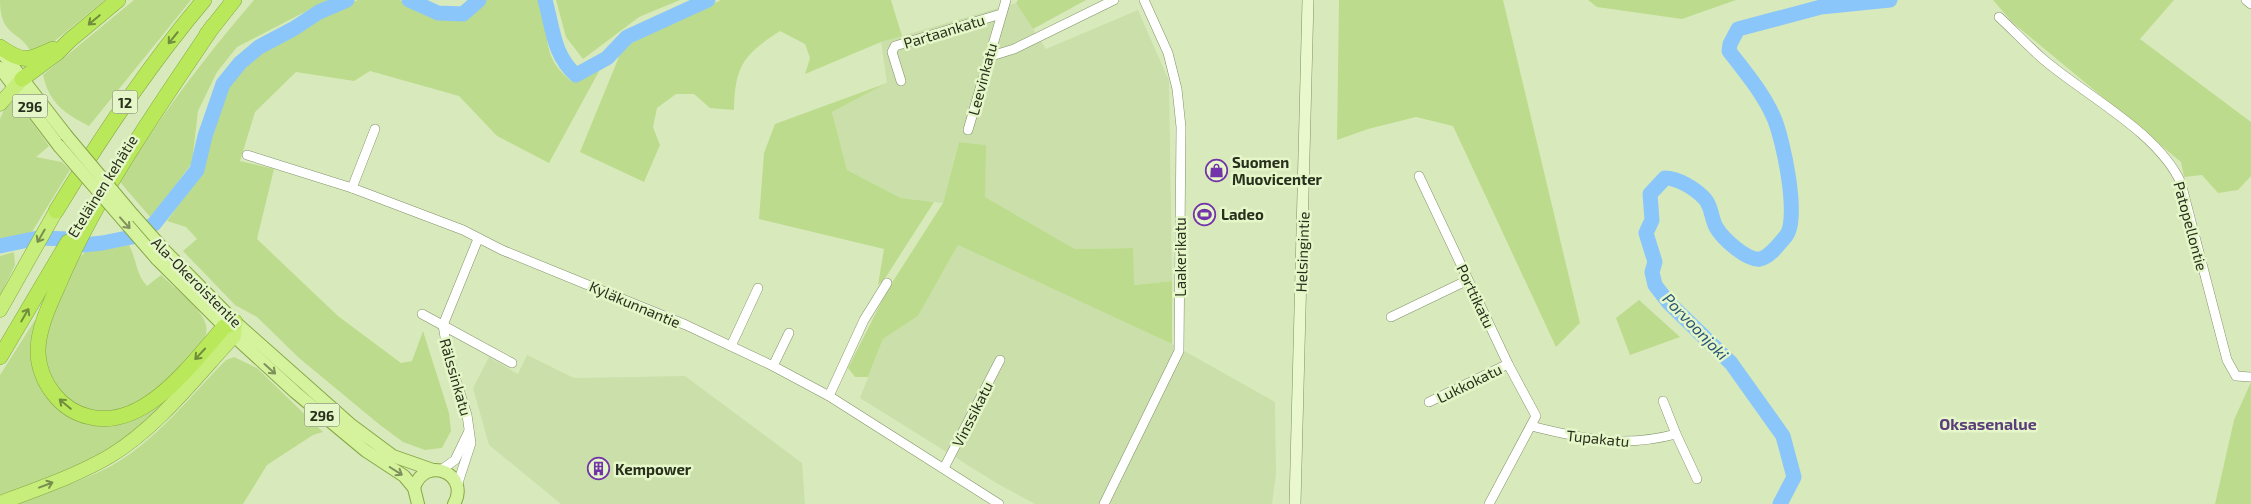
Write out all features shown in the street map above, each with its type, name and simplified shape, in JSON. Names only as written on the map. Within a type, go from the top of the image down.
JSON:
[{"type":"highway","points":[[0,104],[18,82],[57,53],[118,0]]},
{"type":"highway","name":"Eteläinen kehätie","points":[[0,310],[56,210],[96,145],[142,79],[204,0]]},
{"type":"highway","name":"Eteläinen kehätie","points":[[0,357],[61,265],[88,214],[149,110],[234,0]]},
{"type":"highway","points":[[0,48],[16,58],[26,60],[70,40]]},
{"type":"highway","points":[[61,265],[45,318],[38,354],[40,368],[48,386],[61,402],[74,412],[104,419],[119,418],[138,411],[169,386],[231,329]]},
{"type":"highway","points":[[0,502],[84,469],[129,443],[159,416],[231,329]]},
{"type":"main road","name":"Helsingintie","points":[[1295,504],[1308,0]]},
{"type":"main road","name":"Ala-Okeroistentie","points":[[0,48],[18,82],[63,141],[161,255],[231,329],[338,429],[366,451],[404,476],[415,498]]},
{"type":"main road","name":"Ala-Okeroistentie","points":[[0,68],[18,82]]},
{"type":"main road","name":"Ala-Okeroistentie","points":[[231,329],[303,384],[377,446],[393,456],[437,470]]},
{"type":"main road","points":[[415,498],[423,474],[437,470],[450,474],[458,498]]},
{"type":"street","name":"Leevinkatu","points":[[968,130],[1006,0]]},
{"type":"street","points":[[988,57],[1014,49],[1114,0]]},
{"type":"street","name":"Laakerikatu","points":[[1104,504],[1179,351],[1181,127],[1178,98],[1168,53],[1144,0]]},
{"type":"street","points":[[2246,0],[2251,4]]},
{"type":"street","name":"Partaankatu","points":[[901,81],[892,52],[895,46],[1001,14]]},
{"type":"street","name":"Patopellontie","points":[[1999,17],[2044,59],[2151,142],[2175,169],[2181,183],[2226,360],[2236,376],[2251,377]]},
{"type":"street","points":[[352,188],[375,129]]},
{"type":"street","name":"Kyläkunnantie","points":[[248,155],[352,188],[462,230],[478,239],[646,308],[731,346],[829,396],[999,504]]},
{"type":"street","name":"Porttikatu","points":[[1418,176],[1508,364],[1536,416],[1531,426]]},
{"type":"street","name":"Rälssinkatu","points":[[458,498],[471,444],[467,415],[444,339],[443,325],[478,239]]},
{"type":"street","points":[[1391,317],[1468,280]]},
{"type":"street","points":[[829,396],[864,320],[887,283]]},
{"type":"street","points":[[731,346],[758,288]]},
{"type":"street","points":[[422,314],[512,363]]},
{"type":"street","points":[[773,366],[789,333]]},
{"type":"street","name":"Vinssikatu","points":[[944,468],[1000,360]]},
{"type":"street","name":"Lukkokatu","points":[[1429,402],[1508,364]]},
{"type":"street","points":[[1662,401],[1697,479]]},
{"type":"street","points":[[1489,504],[1531,426]]},
{"type":"street","name":"Tupakatu","points":[[1531,426],[1581,439],[1622,443],[1651,441],[1676,434]]},
{"type":"street","name":"Rälssinkatu","points":[[437,470],[455,460],[469,431]]},
{"type":"shaded area","points":[[0,0],[105,0],[51,44],[32,54],[22,40],[3,21]]},
{"type":"shaded area","points":[[134,0],[191,0],[89,126],[65,112],[59,106],[49,93],[43,75]]},
{"type":"shaded area","points":[[254,0],[328,0],[237,47],[217,72],[198,111],[192,163],[151,218],[120,182],[150,134],[183,88]]},
{"type":"shaded area","points":[[358,0],[400,0],[413,9],[436,17],[462,19],[486,0],[539,0],[550,52],[560,71],[571,81],[580,79],[603,64],[549,163],[497,136],[459,96],[370,71],[354,81],[296,72],[255,112],[240,161],[274,169],[257,239],[338,316],[401,363],[412,361],[423,331],[449,413],[451,431],[442,448],[425,450],[403,442],[380,425],[299,358],[257,317],[235,305],[183,251],[197,239],[186,227],[167,221],[202,172],[211,135],[230,83],[263,51],[296,33],[321,15]]},
{"type":"shaded area","points":[[556,0],[680,0],[639,17],[583,59],[566,37]]},
{"type":"shaded area","points":[[721,0],[891,0],[902,36],[881,42],[805,74],[810,58],[805,44],[780,31],[757,47],[744,63],[736,82],[734,110],[710,108],[694,94],[676,94],[657,108],[653,127],[660,145],[644,182],[580,152],[623,47]]},
{"type":"shaded area","points":[[1018,0],[1086,0],[1033,29],[1016,3]]},
{"type":"shaded area","points":[[1339,0],[1503,0],[1580,323],[1556,347],[1453,126],[1416,117],[1368,129],[1337,140]]},
{"type":"shaded area","points":[[1588,0],[1736,0],[1682,19],[1597,7]]},
{"type":"shaded area","points":[[1993,0],[2174,0],[2140,39],[2251,122],[2251,176],[2238,190],[2218,193],[2202,175],[2184,177],[2181,162],[2012,22]]},
{"type":"shaded area","points":[[1016,3],[1046,49],[1138,10],[1169,81],[1172,281],[1133,285],[1133,248],[1075,249],[985,197],[985,145],[959,142],[943,203],[901,198],[847,170],[832,112],[887,83],[881,42]]},
{"type":"shaded area","points":[[887,83],[832,112],[847,170],[901,198],[934,202],[884,280],[878,285],[884,249],[759,219],[764,153],[775,124]]},
{"type":"shaded area","points":[[13,102],[18,103],[49,146],[36,157],[62,162],[70,170],[30,235],[0,239],[0,119],[4,110]]},
{"type":"shaded area","points":[[959,142],[986,145],[985,197],[1075,249],[1133,248],[1134,285],[1172,281],[1172,344],[958,245],[918,316],[883,339],[868,377],[855,377],[848,368],[888,289],[943,203]]},
{"type":"shaded area","points":[[129,245],[140,276],[147,286],[161,275],[187,298],[204,319],[206,325],[205,337],[198,348],[152,396],[128,408],[102,412],[89,411],[77,407],[66,400],[54,385],[44,360],[45,338],[52,315],[78,258],[86,252]]},
{"type":"shaded area","points":[[958,245],[1172,344],[1275,402],[1276,474],[1272,504],[1035,504],[998,484],[860,398],[883,339],[918,316]]},
{"type":"shaded area","points":[[14,252],[15,265],[0,296],[0,256]]},
{"type":"shaded area","points":[[1639,300],[1680,337],[1630,355],[1616,318]]},
{"type":"shaded area","points":[[35,320],[37,324],[42,385],[114,425],[209,358],[173,396],[122,442],[81,464],[0,496],[0,375]]},
{"type":"shaded area","points":[[527,355],[574,378],[685,376],[802,463],[805,504],[561,504],[489,445],[473,388],[489,357],[518,374]]},
{"type":"shaded area","points":[[234,357],[257,368],[323,432],[313,435],[267,465],[243,504],[14,504],[88,477],[127,456],[158,431],[226,360]]},
{"type":"shaded area","points":[[2251,382],[2251,504],[2215,504],[2234,420]]},
{"type":"waterway","name":"Porvoonjoki","points":[[0,246],[38,238],[70,239],[84,245],[102,243],[132,237],[154,224],[197,170],[205,136],[223,84],[240,63],[259,47],[293,29],[319,12],[347,0]]},
{"type":"waterway","name":"Porvoonjoki","points":[[409,0],[438,13],[463,14],[479,0]]},
{"type":"waterway","name":"Porvoonjoki","points":[[545,0],[558,50],[568,67],[576,75],[607,58],[627,37],[708,0]]},
{"type":"waterway","name":"Porvoonjoki","points":[[1780,504],[1794,477],[1783,436],[1731,363],[1668,302],[1655,285],[1652,272],[1655,262],[1646,233],[1652,220],[1650,194],[1665,178],[1681,182],[1705,199],[1709,205],[1716,227],[1735,248],[1755,259],[1764,258],[1771,253],[1786,236],[1790,227],[1791,196],[1789,178],[1782,143],[1774,118],[1748,75],[1729,51],[1730,44],[1738,29],[1821,7],[1890,0]]},
{"type":"place","name":"Suomen Muovicenter","points":[[1216,171]]},
{"type":"place","name":"Ladeo","points":[[1205,214]]},
{"type":"place","name":"Kempower","points":[[599,469]]},
{"type":"district","name":"Oksasenalue","points":[[1988,423]]}]
